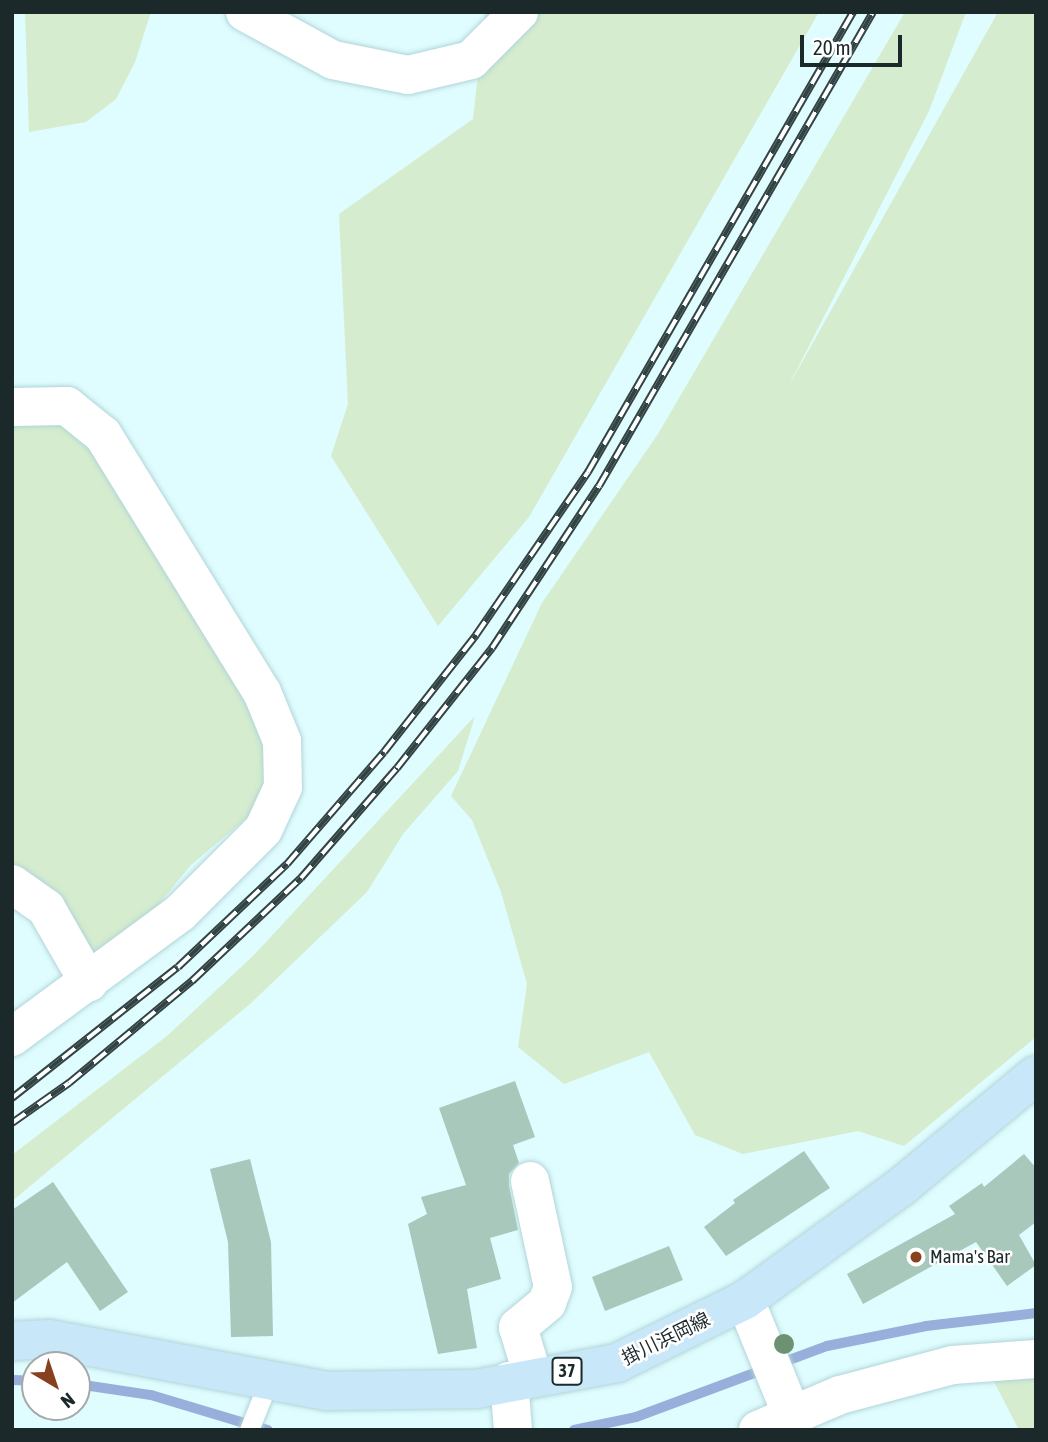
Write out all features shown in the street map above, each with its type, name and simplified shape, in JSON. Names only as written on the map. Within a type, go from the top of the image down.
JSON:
[{"type":"main road","name":"掛川浜岡線","points":[[12,1341],[49,1339],[263,1394],[476,1389],[517,1401],[617,1363],[745,1300],[901,1187],[1036,1074]]},
{"type":"street","points":[[245,12],[333,60],[408,75],[471,60],[519,12]]},
{"type":"street","points":[[12,407],[67,406],[103,435],[262,692],[282,741],[283,787],[263,830],[180,913],[89,983],[12,1037]]},
{"type":"street","points":[[12,884],[46,908],[89,983]]},
{"type":"street","points":[[517,1401],[518,1326],[547,1303],[553,1287],[530,1181]]},
{"type":"street","points":[[745,1300],[761,1340],[778,1413],[953,1365],[1036,1359]]},
{"type":"lane","points":[[249,1430],[263,1394]]},
{"type":"green space","points":[[25,12],[151,12],[135,62],[116,99],[86,122],[29,132]]},
{"type":"green space","points":[[485,12],[819,12],[529,517],[438,626],[331,456],[348,404],[339,214],[473,119]]},
{"type":"green space","points":[[905,12],[966,12],[929,111],[787,389],[998,12],[1036,12],[1036,1037],[904,1146],[858,1131],[743,1154],[695,1135],[649,1052],[564,1084],[518,1047],[527,984],[501,892],[472,820],[451,796],[542,603],[658,434]]},
{"type":"green space","points":[[64,419],[88,447],[262,692],[283,787],[191,865],[102,973],[12,872],[12,422]]},
{"type":"green space","points":[[475,716],[458,771],[403,834],[367,892],[250,1004],[12,1201],[12,1155],[167,1036],[253,956]]},
{"type":"green space","points":[[1036,1371],[1036,1430],[1019,1430],[990,1374]]},
{"type":"building","points":[[515,1081],[535,1137],[513,1145],[519,1163],[509,1174],[509,1185],[518,1230],[490,1238],[501,1279],[467,1289],[477,1348],[438,1354],[408,1224],[427,1214],[421,1197],[466,1185],[439,1108]]},
{"type":"building","points":[[804,1151],[830,1188],[726,1256],[704,1227],[735,1203],[733,1200]]},
{"type":"building","points":[[1024,1154],[1036,1168],[1036,1222],[1019,1235],[1036,1265],[1007,1286],[976,1242],[863,1304],[847,1274],[955,1214],[949,1206],[982,1183],[984,1187]]},
{"type":"building","points":[[250,1159],[271,1242],[273,1336],[231,1337],[228,1242],[210,1169]]},
{"type":"building","points":[[53,1182],[128,1292],[100,1311],[67,1262],[12,1303],[12,1210]]},
{"type":"building","points":[[669,1246],[683,1280],[605,1311],[592,1277]]},
{"type":"waterway","points":[[574,1430],[636,1417],[827,1346],[926,1326],[1036,1313]]},
{"type":"waterway","points":[[12,1380],[21,1380]]},
{"type":"waterway","points":[[91,1386],[151,1395],[268,1430]]},
{"type":"railway","points":[[12,1098],[178,967],[287,864],[384,752],[476,635],[588,472],[853,12]]},
{"type":"railway","points":[[12,1123],[69,1083],[192,981],[301,878],[397,768],[492,648],[599,486],[873,12]]},
{"type":"place","name":"Mama's Bar","points":[[916,1257]]}]
